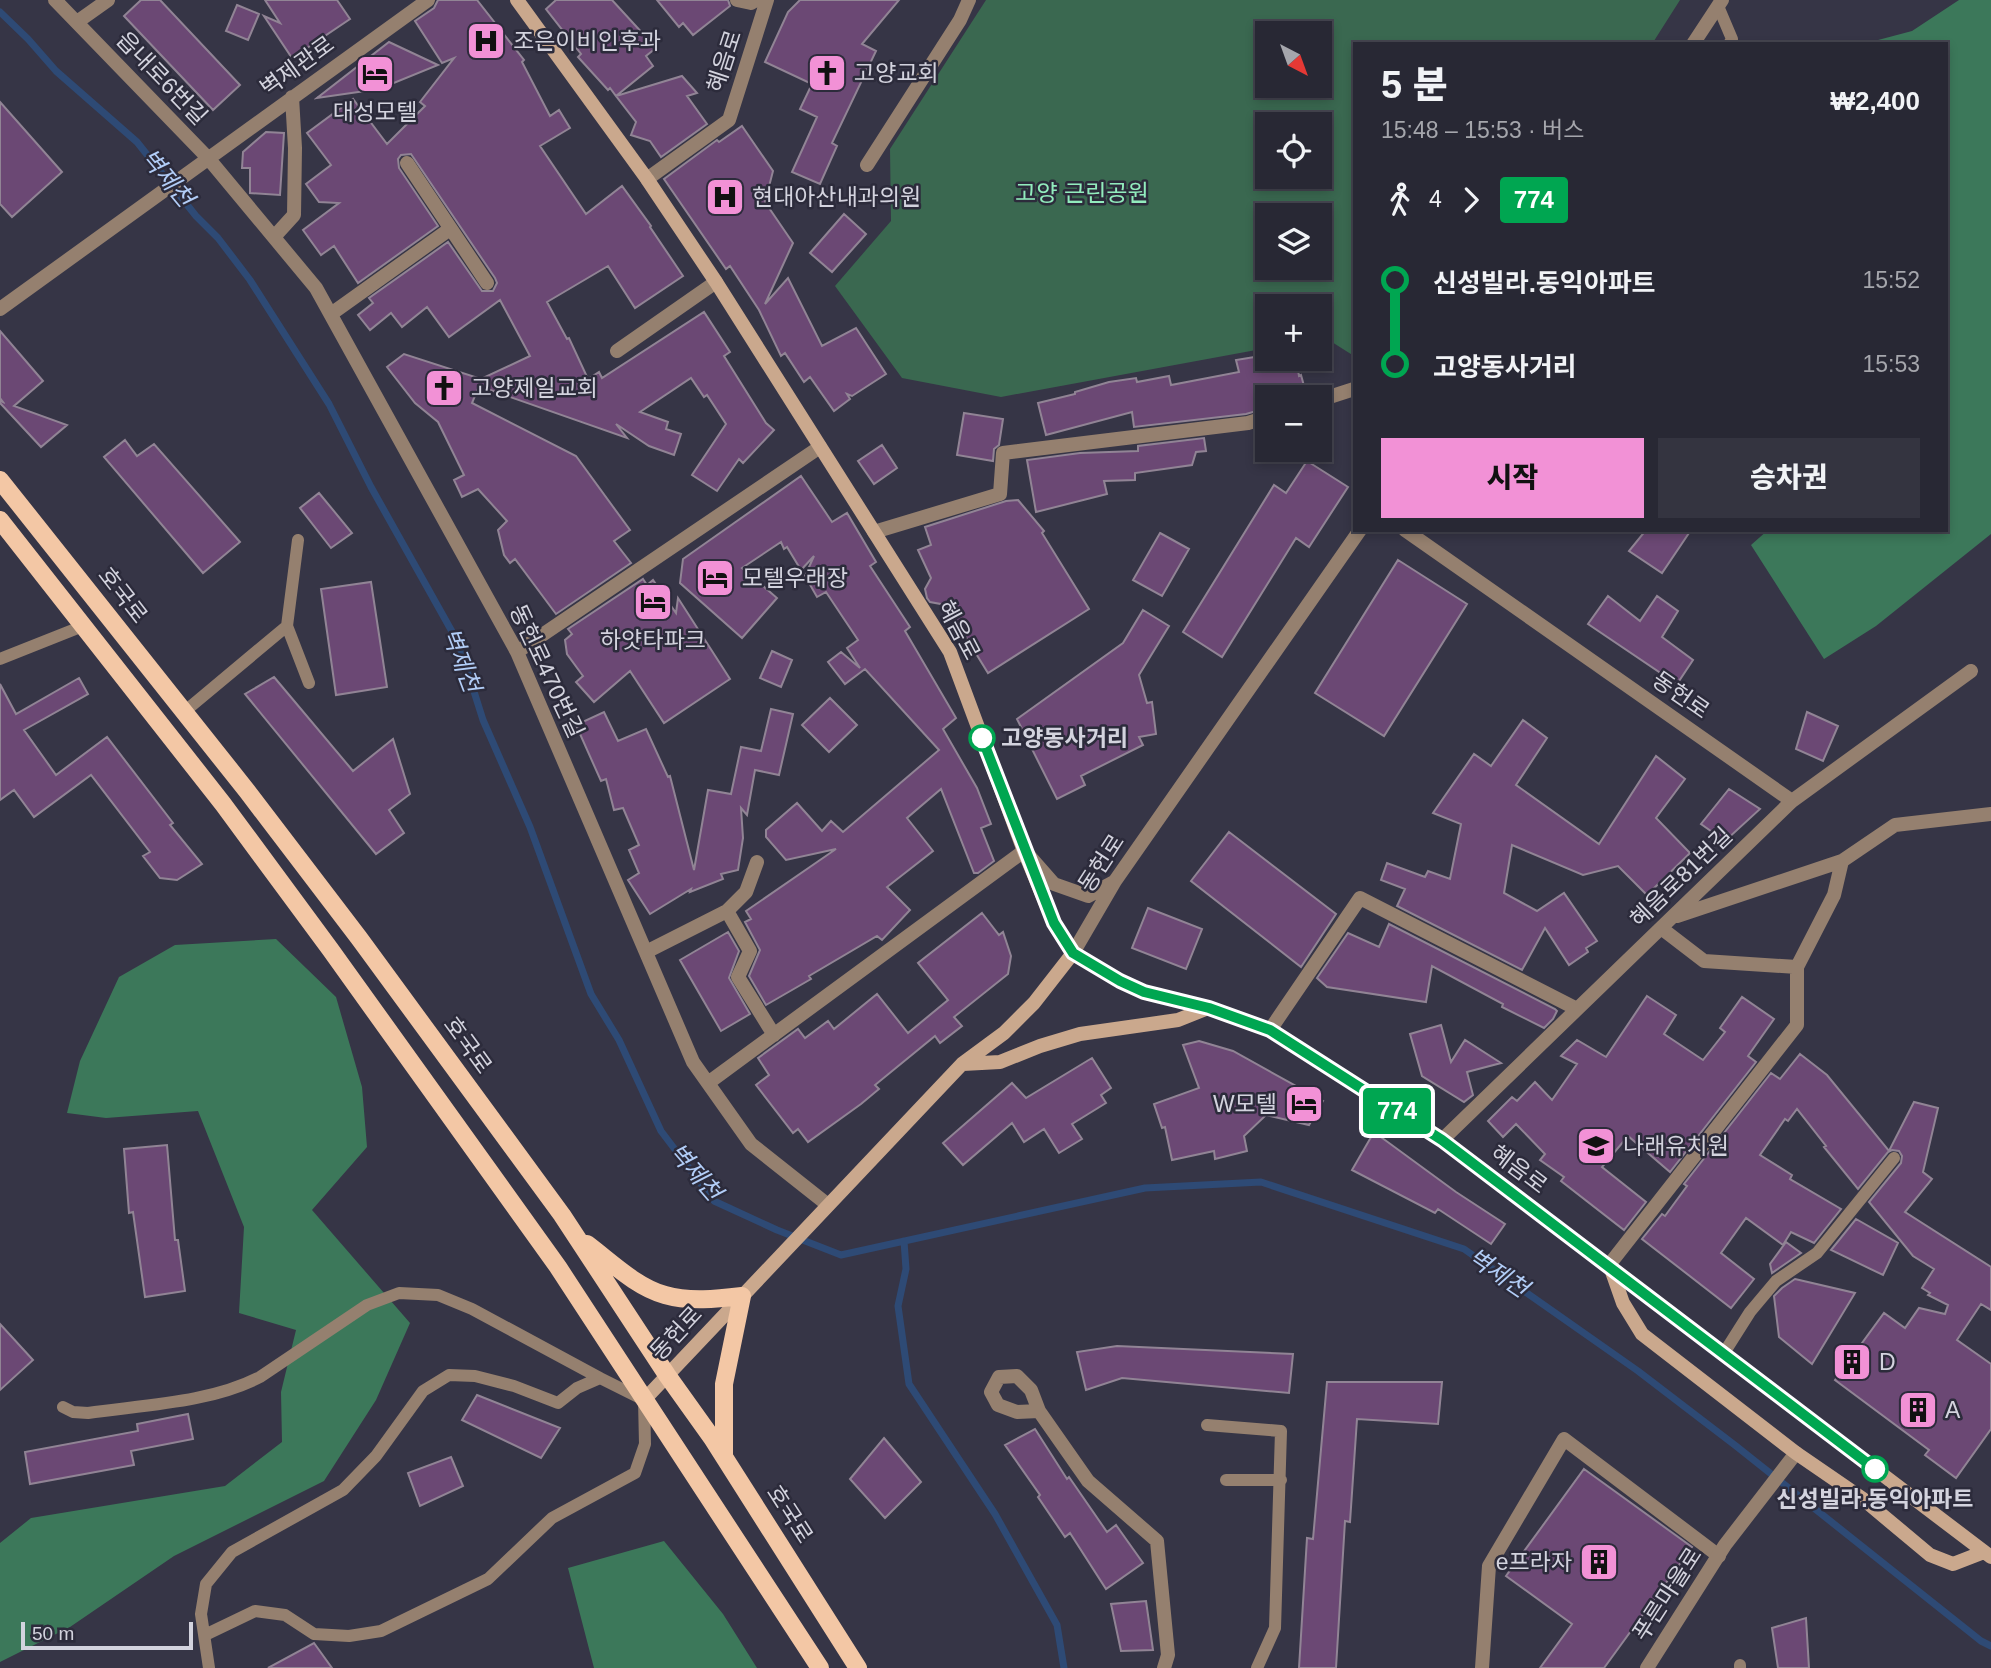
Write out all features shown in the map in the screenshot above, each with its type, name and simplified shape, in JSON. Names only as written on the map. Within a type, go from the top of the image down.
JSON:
[{"type":"main road","name":"혜음로","points":[[517,0],[647,178],[716,282],[950,652],[1024,851],[1054,923],[1073,953],[1144,992],[1209,1008],[1270,1030],[1442,1140],[1987,1554]]},
{"type":"main road","name":"호국로","points":[[0,480],[359,938],[578,1238],[724,1457],[858,1668]]},
{"type":"main road","points":[[0,520],[223,804],[558,1267],[820,1668]]},
{"type":"main road","name":"동헌로","points":[[644,1400],[962,1064],[1004,1033],[1034,1003],[1073,953]]},
{"type":"main road","points":[[962,1064],[1000,1062],[1080,1034],[1178,1020],[1209,1008]]},
{"type":"main road","points":[[578,1238],[635,1280],[664,1295],[690,1299],[742,1296],[724,1384],[724,1457]]},
{"type":"main road","points":[[1609,1265],[1623,1303],[1642,1334],[1796,1453],[1863,1499],[1930,1555],[1953,1564],[1987,1554]]},
{"type":"street","name":"읍내로6번길","points":[[55,0],[208,158]]},
{"type":"street","points":[[77,22],[108,0]]},
{"type":"street","name":"벽제관로","points":[[0,309],[428,0]]},
{"type":"street","points":[[737,0],[751,3],[756,0]]},
{"type":"street","name":"혜음로","points":[[647,178],[729,120],[767,0]]},
{"type":"street","points":[[867,165],[960,20],[969,0]]},
{"type":"street","points":[[1694,42],[1720,3]]},
{"type":"street","points":[[274,237],[294,215],[295,148],[292,97]]},
{"type":"street","name":"동헌로470번길","points":[[208,158],[316,288],[517,652],[694,1062],[751,1144],[828,1205]]},
{"type":"street","points":[[407,163],[487,283]]},
{"type":"street","points":[[331,314],[450,229]]},
{"type":"street","points":[[617,351],[716,282]]},
{"type":"street","points":[[1332,396],[1353,389]]},
{"type":"street","points":[[874,532],[1000,494],[1003,453],[1255,421]]},
{"type":"street","points":[[517,652],[820,447]]},
{"type":"street","name":"동헌로","points":[[1073,953],[1115,881],[1359,532]]},
{"type":"street","name":"동헌로","points":[[1408,532],[1792,801]]},
{"type":"street","name":"혜음로81번길","points":[[1442,1140],[1792,801],[1971,671]]},
{"type":"street","points":[[1672,917],[1842,861],[1895,825],[1991,814]]},
{"type":"street","points":[[708,1083],[1024,851],[1054,884],[1088,895],[1115,881]]},
{"type":"street","points":[[1609,1265],[1797,1026],[1797,967],[1834,895],[1842,861]]},
{"type":"street","points":[[646,952],[727,911],[746,892],[757,862]]},
{"type":"street","points":[[1270,1030],[1360,898],[1577,1009]]},
{"type":"street","points":[[727,911],[750,951],[738,977],[774,1035]]},
{"type":"street","points":[[1661,928],[1704,961],[1797,967]]},
{"type":"street","points":[[1039,1411],[1088,1481],[1157,1541],[1168,1655],[1164,1668]]},
{"type":"street","points":[[1482,1668],[1489,1566],[1564,1439],[1722,1550]]},
{"type":"street","name":"푸른마을로","points":[[1647,1668],[1722,1550],[1796,1453]]},
{"type":"lane","points":[[1720,3],[1732,38],[1730,42]]},
{"type":"lane","points":[[298,540],[287,626],[309,683]]},
{"type":"lane","points":[[0,659],[83,626]]},
{"type":"lane","points":[[184,712],[287,626]]},
{"type":"lane","points":[[1724,1353],[1750,1312],[1776,1281],[1817,1253],[1894,1158]]},
{"type":"lane","points":[[63,1407],[73,1412],[88,1413],[216,1394],[242,1387],[367,1305],[398,1293],[438,1295],[472,1308],[644,1400],[645,1444],[635,1474],[552,1518],[488,1579],[381,1631],[349,1636],[314,1634],[285,1615],[255,1611],[205,1635]]},
{"type":"lane","points":[[209,1668],[201,1614],[206,1584],[232,1552],[343,1490],[376,1457],[423,1391],[449,1376],[475,1376],[514,1386],[558,1404],[577,1388],[600,1378]]},
{"type":"lane","points":[[1207,1425],[1282,1431],[1275,1628],[1257,1668]]},
{"type":"lane","points":[[1226,1480],[1280,1480]]},
{"type":"green space","name":"고양 근린공원","points":[[986,0],[1680,0],[1653,42],[1353,42],[1353,355],[1332,342],[1332,294],[1255,294],[1255,350],[1001,397],[902,378],[835,286],[891,221],[890,149]]},
{"type":"green space","points":[[1959,0],[1991,0],[1991,534],[1876,626],[1824,659],[1751,545],[1766,532],[1948,532],[1948,42],[1871,42],[1912,31]]},
{"type":"green space","points":[[276,939],[336,997],[362,1087],[367,1147],[312,1210],[410,1323],[376,1400],[324,1481],[174,1556],[70,1627],[0,1662],[0,1543],[31,1518],[225,1486],[282,1442],[281,1392],[296,1330],[239,1313],[244,1227],[198,1111],[106,1118],[67,1113],[80,1061],[119,977],[175,945]]},
{"type":"green space","points":[[664,1541],[723,1614],[757,1668],[594,1668],[568,1568]]},
{"type":"building","points":[[141,0],[160,0],[240,85],[213,110],[124,16]]},
{"type":"building","points":[[265,0],[337,0],[350,19],[292,58],[264,16],[280,23]]},
{"type":"building","points":[[438,0],[477,0],[524,60],[522,62],[550,116],[559,110],[570,128],[540,146],[586,214],[622,186],[683,276],[635,308],[608,266],[547,302],[567,339],[569,338],[588,379],[599,372],[602,378],[704,312],[730,352],[724,356],[766,423],[774,430],[743,463],[739,459],[717,491],[692,475],[726,424],[707,395],[704,397],[691,378],[640,412],[668,422],[666,429],[681,434],[674,455],[649,446],[616,424],[627,438],[479,386],[472,403],[576,456],[630,530],[614,541],[631,563],[556,614],[515,559],[510,563],[504,555],[498,530],[507,521],[478,489],[462,497],[454,480],[464,475],[438,422],[415,403],[387,367],[404,354],[481,379],[530,356],[500,300],[449,337],[427,307],[402,327],[391,313],[370,330],[358,315],[373,303],[369,298],[448,242],[482,291],[493,291],[497,283],[495,278],[411,154],[401,155],[398,159],[399,168],[438,226],[358,283],[334,246],[321,255],[303,230],[339,203],[319,202],[306,184],[331,165],[307,133],[353,99],[387,144],[425,106],[420,102],[454,58],[442,63],[415,21],[434,8]]},
{"type":"building","points":[[556,0],[612,0],[656,48],[646,56],[653,66],[616,96],[578,57],[581,54],[546,9]]},
{"type":"building","points":[[657,0],[728,0],[730,6],[693,35],[683,23],[679,27]]},
{"type":"building","points":[[800,0],[899,0],[862,44],[876,51],[832,143],[837,146],[820,184],[792,172],[817,117],[800,109],[812,84],[765,62],[788,12]]},
{"type":"building","points":[[237,5],[259,14],[248,40],[226,31]]},
{"type":"building","name":"대성모텔","points":[[389,42],[438,65],[379,89],[317,98]]},
{"type":"building","points":[[682,76],[697,93],[687,96],[707,124],[661,157],[650,141],[631,135],[636,122],[616,96]]},
{"type":"building","points":[[0,102],[62,172],[12,217],[0,204]]},
{"type":"building","points":[[742,126],[773,171],[765,202],[793,243],[765,304],[788,278],[822,346],[856,328],[886,374],[852,396],[847,394],[850,399],[834,411],[810,377],[804,382],[785,353],[781,356],[759,310],[730,266],[726,269],[664,179],[717,140],[719,142]]},
{"type":"building","points":[[266,132],[284,133],[280,195],[250,193],[250,168],[242,168],[243,152]]},
{"type":"building","points":[[844,214],[866,234],[832,272],[810,253]]},
{"type":"building","points":[[0,331],[43,381],[14,406],[67,425],[41,447],[0,403],[3,402],[0,398]]},
{"type":"building","points":[[1255,357],[1255,371],[1298,371],[1304,385],[1255,385],[1255,411],[1246,414],[1134,427],[1132,412],[1046,435],[1038,403],[1109,382],[1136,378],[1137,382],[1169,376],[1171,385],[1239,372],[1236,360]]},
{"type":"building","points":[[964,413],[1003,419],[999,445],[994,449],[993,461],[957,455]]},
{"type":"building","points":[[1204,438],[1206,451],[1196,452],[1192,465],[1135,473],[1135,480],[1104,481],[1107,494],[1036,512],[1027,460],[1080,453],[1138,451],[1138,446]]},
{"type":"building","points":[[125,440],[137,456],[154,444],[240,542],[203,573],[104,457]]},
{"type":"building","points":[[882,445],[897,468],[874,484],[858,461]]},
{"type":"building","points":[[1306,462],[1348,487],[1309,547],[1296,538],[1222,657],[1183,632],[1274,485],[1286,493]]},
{"type":"building","points":[[801,476],[832,522],[847,513],[876,562],[870,566],[910,627],[905,631],[956,718],[943,729],[977,788],[991,824],[981,828],[994,861],[974,873],[941,789],[907,818],[933,851],[887,887],[910,910],[882,940],[877,936],[766,1005],[749,976],[760,950],[745,922],[751,919],[746,911],[836,849],[786,860],[766,837],[766,830],[797,803],[822,831],[831,821],[843,832],[939,750],[865,669],[845,684],[828,662],[841,652],[860,668],[847,648],[858,640],[826,592],[817,597],[805,576],[814,556],[801,570],[781,542],[742,568],[777,598],[742,638],[680,583],[683,559]]},
{"type":"building","points":[[319,493],[352,533],[331,548],[300,508]]},
{"type":"building","points":[[1018,500],[1044,531],[1042,533],[1089,609],[988,673],[946,605],[930,602],[927,598],[925,589],[931,578],[918,550],[931,545],[925,527],[1006,501]]},
{"type":"building","points":[[1644,532],[1690,532],[1662,573],[1629,551]]},
{"type":"building","points":[[1160,533],[1189,549],[1162,596],[1133,580]]},
{"type":"building","points":[[1398,560],[1467,604],[1384,736],[1315,693]]},
{"type":"building","points":[[643,579],[647,585],[653,580],[676,613],[678,598],[730,679],[664,723],[630,671],[594,702],[576,682],[583,676],[567,654],[565,640],[572,634],[568,629]]},
{"type":"building","points":[[371,582],[387,687],[336,695],[321,589]]},
{"type":"building","points":[[1608,596],[1640,621],[1657,596],[1678,611],[1662,637],[1693,660],[1677,684],[1588,624]]},
{"type":"building","points":[[1143,610],[1169,626],[1139,675],[1147,703],[1152,702],[1156,734],[1139,737],[1143,745],[1081,776],[1085,785],[1057,799],[1017,719],[1123,643]]},
{"type":"building","points":[[772,651],[792,660],[781,687],[760,678]]},
{"type":"building","points":[[274,677],[353,771],[393,739],[410,794],[389,810],[404,833],[376,854],[245,694]]},
{"type":"building","points":[[79,678],[88,694],[24,730],[56,775],[107,737],[173,823],[170,825],[202,864],[177,880],[160,878],[143,856],[150,852],[91,775],[34,817],[14,790],[0,800],[0,684],[16,714]]},
{"type":"building","points":[[830,698],[857,725],[829,752],[802,725]]},
{"type":"building","points":[[771,709],[793,714],[779,775],[755,770],[747,815],[741,808],[743,838],[738,870],[721,874],[723,879],[690,892],[691,889],[650,914],[628,880],[639,873],[629,850],[639,845],[623,808],[614,810],[606,779],[601,781],[576,725],[604,712],[618,741],[646,729],[668,777],[670,776],[694,870],[708,790],[731,794],[741,747],[761,751]]},
{"type":"building","points":[[1807,712],[1838,726],[1823,761],[1796,749]]},
{"type":"building","points":[[1523,720],[1547,738],[1516,785],[1599,844],[1656,756],[1685,779],[1656,818],[1690,853],[1647,895],[1618,866],[1583,875],[1512,845],[1504,893],[1537,911],[1564,893],[1597,941],[1586,948],[1588,952],[1569,965],[1545,928],[1522,970],[1397,906],[1405,889],[1381,880],[1387,863],[1425,877],[1428,871],[1450,879],[1461,824],[1433,813],[1474,754],[1491,766]]},
{"type":"building","points":[[1729,789],[1760,809],[1725,841],[1701,824]]},
{"type":"building","points":[[1229,832],[1336,914],[1301,967],[1191,881]]},
{"type":"building","points":[[1148,908],[1202,929],[1186,969],[1132,948]]},
{"type":"building","points":[[982,913],[999,935],[1003,932],[1011,956],[1008,974],[954,1017],[962,1026],[940,1043],[935,1036],[875,1085],[879,1089],[861,1104],[808,1142],[798,1129],[793,1133],[756,1085],[769,1075],[758,1058],[798,1029],[805,1038],[828,1021],[834,1029],[877,994],[908,1033],[948,1000],[918,963]]},
{"type":"building","points":[[1389,924],[1555,1009],[1557,1011],[1553,1019],[1544,1028],[1432,966],[1426,1002],[1327,987],[1317,978],[1348,933],[1379,947]]},
{"type":"building","points":[[728,932],[739,951],[729,978],[750,1014],[721,1031],[680,960]]},
{"type":"building","points":[[1647,996],[1676,1015],[1664,1034],[1703,1060],[1725,1032],[1720,1028],[1742,997],[1774,1019],[1748,1056],[1756,1062],[1670,1172],[1628,1136],[1602,1167],[1646,1202],[1624,1230],[1561,1181],[1564,1177],[1540,1160],[1545,1154],[1516,1124],[1503,1137],[1488,1121],[1512,1097],[1517,1101],[1535,1082],[1552,1100],[1577,1064],[1561,1056],[1577,1040],[1606,1057]]},
{"type":"building","points":[[1441,1025],[1451,1062],[1465,1040],[1501,1063],[1467,1072],[1473,1095],[1464,1102],[1422,1076],[1410,1034]]},
{"type":"building","points":[[1199,1041],[1233,1051],[1323,1101],[1309,1125],[1266,1115],[1244,1136],[1247,1151],[1215,1159],[1214,1151],[1172,1160],[1165,1127],[1162,1128],[1154,1104],[1199,1088],[1183,1045]]},
{"type":"building","points":[[1800,1054],[1827,1075],[1889,1151],[1914,1102],[1938,1108],[1923,1172],[1932,1179],[1905,1212],[1991,1267],[1991,1310],[1981,1304],[1957,1340],[1991,1364],[1991,1429],[1956,1478],[1925,1455],[1929,1450],[1835,1380],[1884,1313],[1905,1328],[1919,1308],[1945,1314],[1948,1305],[1928,1295],[1930,1293],[1922,1288],[1934,1269],[1913,1256],[1869,1202],[1901,1163],[1902,1156],[1899,1151],[1888,1152],[1858,1189],[1797,1109],[1788,1121],[1785,1119],[1760,1155],[1792,1175],[1790,1179],[1841,1209],[1814,1243],[1791,1232],[1783,1245],[1746,1218],[1721,1253],[1754,1279],[1731,1308],[1642,1239],[1662,1214],[1665,1216],[1687,1186],[1684,1184],[1771,1073],[1780,1079]]},
{"type":"building","points":[[1092,1058],[1111,1088],[1101,1095],[1106,1103],[1072,1124],[1082,1139],[1059,1153],[1044,1129],[1024,1142],[1012,1123],[963,1165],[943,1143],[1012,1083],[1026,1098]]},
{"type":"building","points":[[1374,1132],[1505,1224],[1491,1244],[1438,1209],[1435,1213],[1352,1170]]},
{"type":"building","points":[[167,1145],[175,1240],[178,1240],[185,1291],[145,1297],[133,1212],[129,1213],[124,1149]]},
{"type":"building","points":[[1856,1219],[1898,1243],[1883,1275],[1831,1250]]},
{"type":"building","points":[[1786,1242],[1801,1253],[1772,1273],[1770,1264]]},
{"type":"building","points":[[1795,1279],[1855,1293],[1812,1364],[1779,1337],[1774,1296]]},
{"type":"building","points":[[0,1324],[33,1360],[0,1390]]},
{"type":"building","points":[[1117,1346],[1293,1354],[1289,1393],[1122,1378],[1086,1390],[1077,1352]]},
{"type":"building","points":[[1327,1382],[1442,1382],[1438,1424],[1357,1419],[1350,1522],[1345,1521],[1336,1668],[1299,1668],[1307,1538],[1313,1539]]},
{"type":"building","points":[[477,1395],[560,1428],[541,1458],[462,1420]]},
{"type":"building","points":[[188,1414],[193,1439],[131,1451],[134,1465],[30,1484],[25,1452],[138,1431],[137,1424]]},
{"type":"building","points":[[1035,1429],[1067,1479],[1069,1477],[1107,1532],[1116,1525],[1143,1563],[1106,1589],[1070,1533],[1065,1537],[1005,1445]]},
{"type":"building","points":[[884,1438],[921,1482],[885,1518],[850,1479]]},
{"type":"building","points":[[451,1457],[463,1486],[420,1506],[408,1473]]},
{"type":"building","name":"e프라자","points":[[1584,1469],[1692,1547],[1604,1668],[1540,1668],[1572,1624],[1506,1576]]},
{"type":"building","points":[[1146,1601],[1153,1650],[1121,1651],[1111,1604]]},
{"type":"building","points":[[1806,1618],[1809,1668],[1778,1668],[1772,1628]]},
{"type":"building","points":[[314,1643],[332,1668],[268,1668]]},
{"type":"waterway","name":"벽제천","points":[[0,12],[56,71],[137,142],[196,216],[218,238],[250,280],[329,404],[371,487],[459,644],[483,720],[530,827],[591,994],[619,1040],[661,1131],[714,1201],[841,1255],[1145,1188],[1261,1182],[1464,1249],[1638,1371],[1981,1641],[1991,1646]]},
{"type":"waterway","name":"벽제천","points":[[904,1241],[906,1269],[898,1306],[909,1384],[995,1514],[1057,1625],[1064,1668]]},
{"type":"bus line","name":"774","points":[[982,738],[1054,923],[1073,953],[1144,992],[1209,1008],[1270,1030],[1442,1140],[1875,1469]]},
{"type":"place","name":"조은이비인후과","points":[[486,41]]},
{"type":"place","name":"고양교회","points":[[827,73]]},
{"type":"place","name":"대성모텔","points":[[375,74]]},
{"type":"place","name":"현대아산내과의원","points":[[725,197]]},
{"type":"place","name":"고양제일교회","points":[[444,388]]},
{"type":"place","name":"모텔우래장","points":[[715,578]]},
{"type":"place","name":"하얏타파크","points":[[653,602]]},
{"type":"place","name":"고양동사거리","points":[[982,738]]},
{"type":"place","name":"W모텔","points":[[1304,1104]]},
{"type":"place","name":"나래유치원","points":[[1596,1146]]},
{"type":"place","name":"D","points":[[1852,1362]]},
{"type":"place","name":"A","points":[[1918,1410]]},
{"type":"place","name":"신성빌라.동익아파트","points":[[1875,1469]]},
{"type":"place","name":"e프라자","points":[[1599,1562]]}]
